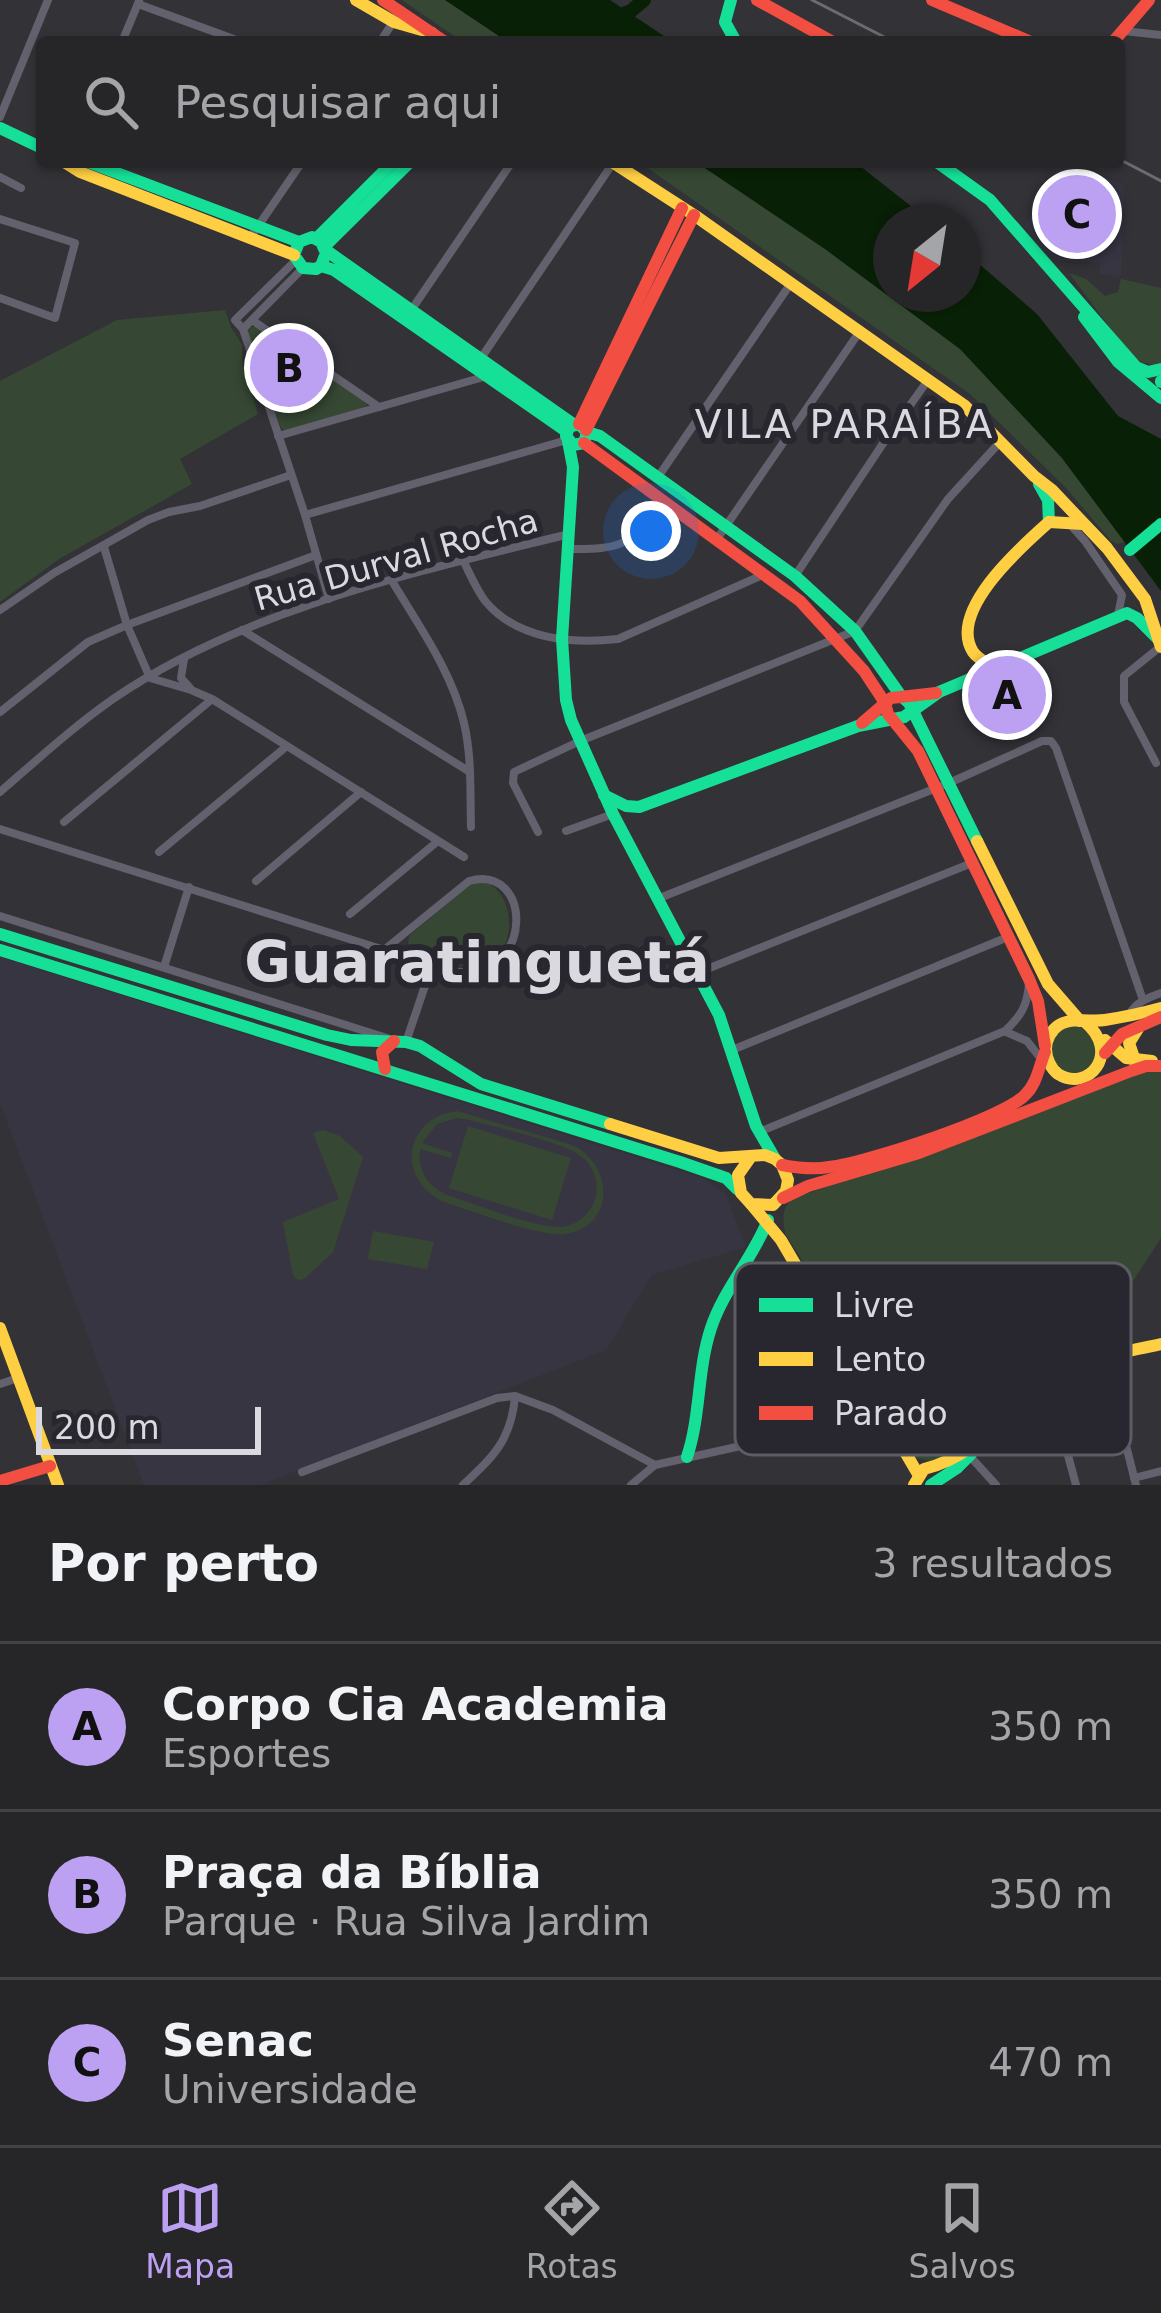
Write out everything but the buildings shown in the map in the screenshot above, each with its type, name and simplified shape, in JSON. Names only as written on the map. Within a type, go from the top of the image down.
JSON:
[{"type":"street","points":[[0,117],[48,0]]},
{"type":"street","points":[[356,0],[386,6],[436,36]]},
{"type":"street","points":[[731,0],[724,16],[731,36]]},
{"type":"street","points":[[757,0],[817,36]]},
{"type":"street","points":[[932,0],[1017,36]]},
{"type":"street","points":[[1119,36],[1149,0]]},
{"type":"street","points":[[125,36],[139,2],[227,36]]},
{"type":"street","points":[[381,36],[386,6]]},
{"type":"street","points":[[1119,36],[1161,35]]},
{"type":"street","points":[[0,128],[36,145]]},
{"type":"street","points":[[75,168],[254,232]]},
{"type":"street","points":[[102,168],[254,232],[316,269],[326,260],[323,245]]},
{"type":"street","points":[[254,232],[298,168]]},
{"type":"street","points":[[323,245],[388,168]]},
{"type":"street","points":[[323,245],[404,168]]},
{"type":"street","points":[[409,314],[508,168]]},
{"type":"street","points":[[278,436],[380,408],[484,367],[609,168]]},
{"type":"street","points":[[622,168],[965,406],[1107,548],[1144,599],[1160,644]]},
{"type":"street","points":[[945,168],[990,200],[1136,367],[1148,372],[1161,369]]},
{"type":"street","points":[[0,177],[20,188]]},
{"type":"street","points":[[688,212],[577,434],[562,639],[566,700],[580,741],[614,818],[719,1015],[758,1129],[788,1180],[746,1263]]},
{"type":"street","points":[[0,219],[75,243],[55,317],[0,298]]},
{"type":"street","points":[[243,329],[311,237],[800,601],[864,671],[888,714],[942,785],[1048,984],[1094,1028],[1104,1049],[1091,1088]]},
{"type":"street","points":[[298,256],[235,320],[243,329],[328,599]]},
{"type":"street","points":[[321,266],[409,314]]},
{"type":"street","points":[[658,478],[790,283]]},
{"type":"street","points":[[1074,298],[1113,359],[1161,398]]},
{"type":"street","points":[[251,320],[380,408]]},
{"type":"street","points":[[716,539],[860,331]]},
{"type":"street","points":[[796,575],[929,379]]},
{"type":"street","points":[[304,515],[577,434],[600,436],[796,575],[854,631],[909,703],[972,863],[1038,1001],[1050,1073],[1073,1094]]},
{"type":"street","points":[[538,832],[513,783],[514,772],[854,631],[948,499],[1000,442]]},
{"type":"street","points":[[0,610],[148,520],[291,475]]},
{"type":"street","points":[[1034,476],[1048,500],[1049,522]]},
{"type":"street","name":"Rua Durval Rocha","points":[[0,792],[117,696],[242,630],[280,614],[464,560],[568,541],[597,549],[622,545],[645,530],[667,503]]},
{"type":"street","points":[[1067,521],[1122,595],[1122,615]]},
{"type":"street","points":[[963,682],[974,657],[967,622],[1017,548],[1049,522],[1086,524]]},
{"type":"street","points":[[1107,548],[1131,549],[1161,524]]},
{"type":"street","points":[[104,547],[127,625],[150,678],[212,699],[464,857]]},
{"type":"street","points":[[566,831],[614,818],[858,726],[904,717],[939,692],[1122,615],[1138,601],[1131,549]]},
{"type":"street","points":[[0,712],[88,642],[316,555]]},
{"type":"street","points":[[464,560],[484,601],[505,620],[531,634],[595,641],[618,639],[765,574]]},
{"type":"street","points":[[392,581],[453,689],[464,726],[471,826]]},
{"type":"street","points":[[1122,615],[1137,618],[1160,644]]},
{"type":"street","points":[[242,630],[470,772]]},
{"type":"street","points":[[1156,763],[1124,702],[1124,676],[1160,644]]},
{"type":"street","points":[[974,657],[995,669]]},
{"type":"street","points":[[184,659],[181,677],[191,689]]},
{"type":"street","points":[[858,726],[891,698],[939,692]]},
{"type":"street","points":[[64,822],[212,699]]},
{"type":"street","points":[[657,900],[1051,741],[1143,1000]]},
{"type":"street","points":[[158,852],[287,746]]},
{"type":"street","points":[[256,881],[361,792]]},
{"type":"street","points":[[604,795],[634,809]]},
{"type":"street","points":[[626,840],[634,809]]},
{"type":"street","points":[[0,829],[189,887],[384,950],[432,965],[460,972],[495,964],[507,952],[518,924],[516,909],[497,882],[482,877],[469,880],[384,950]]},
{"type":"street","points":[[350,914],[438,841]]},
{"type":"street","points":[[697,973],[972,863]]},
{"type":"street","points":[[164,968],[189,887]]},
{"type":"street","points":[[0,916],[400,1041],[430,1052],[481,1084],[719,1158],[765,1155],[809,1171],[854,1162],[1011,1106],[1034,1087],[1049,1034],[1068,1021],[1161,1012]]},
{"type":"street","points":[[0,934],[327,1035],[400,1041]]},
{"type":"street","points":[[732,1050],[1008,937]]},
{"type":"street","points":[[0,950],[726,1178],[781,1240],[795,1263]]},
{"type":"street","points":[[400,1041],[432,965]]},
{"type":"street","points":[[758,1129],[1005,1031],[1023,1013],[1029,979]]},
{"type":"street","points":[[1127,1018],[1133,1006],[1161,993]]},
{"type":"street","points":[[1005,1031],[1045,1054],[1059,1074],[1079,1078],[1097,1068],[1104,1049],[1130,1027],[1161,1012]]},
{"type":"street","points":[[1136,1060],[1130,1053],[1130,1039],[1143,1023]]},
{"type":"street","points":[[385,1070],[382,1052],[400,1041]]},
{"type":"street","points":[[1104,1049],[1161,1063]]},
{"type":"street","points":[[420,1080],[432,1066],[430,1052]]},
{"type":"street","points":[[754,1209],[810,1184],[876,1168],[1161,1063]]},
{"type":"street","points":[[566,1095],[570,1112]]},
{"type":"street","points":[[739,1193],[737,1174],[752,1157],[758,1129]]},
{"type":"street","points":[[777,1202],[781,1240]]},
{"type":"street","points":[[752,1253],[754,1209]]},
{"type":"street","points":[[752,1253],[761,1245],[781,1240]]},
{"type":"street","points":[[687,1456],[693,1442],[705,1346],[721,1302],[735,1280]]},
{"type":"street","points":[[0,1328],[58,1485]]},
{"type":"street","points":[[1131,1351],[1161,1344]]},
{"type":"street","points":[[0,1384],[18,1378]]},
{"type":"street","points":[[302,1472],[496,1398],[515,1396],[553,1410],[656,1465]]},
{"type":"street","points":[[463,1485],[499,1448],[512,1425],[515,1396]]},
{"type":"street","points":[[631,1485],[656,1465],[735,1446]]},
{"type":"street","points":[[925,1478],[963,1455]]},
{"type":"street","points":[[974,1455],[996,1485]]},
{"type":"street","points":[[1068,1455],[1076,1485]]},
{"type":"street","points":[[0,1481],[50,1466]]},
{"type":"street","points":[[1135,1481],[1161,1471]]},
{"type":"shaded area","points":[[402,0],[445,0],[499,36],[454,36]]},
{"type":"shaded area","points":[[445,0],[610,0],[664,36],[499,36]]},
{"type":"shaded area","points":[[648,168],[705,168],[873,285],[873,312],[910,312],[960,349],[1062,458],[1125,542],[1111,541],[1066,488],[970,394]]},
{"type":"shaded area","points":[[705,168],[863,168],[908,204],[873,204],[873,285]]},
{"type":"shaded area","points":[[1057,168],[1075,168],[1124,185],[1121,276],[1100,274],[1100,263],[1060,261],[1043,250],[1025,226]]},
{"type":"shaded area","points":[[981,266],[1037,314],[1118,416],[1161,439],[1161,591],[1062,458],[960,349],[910,312],[981,312]]},
{"type":"shaded area","points":[[1069,273],[1086,279],[1105,296],[1118,292],[1121,279],[1161,288],[1161,362],[1157,366],[1134,360]]},
{"type":"shaded area","points":[[225,310],[242,345],[242,362],[258,414],[180,459],[192,484],[59,559],[0,602],[0,381],[117,320]]},
{"type":"shaded area","points":[[251,327],[258,327],[367,405],[281,428],[248,337]]},
{"type":"shaded area","points":[[482,880],[495,888],[508,913],[506,942],[499,954],[488,963],[469,967],[424,955],[408,945],[409,936],[472,883]]},
{"type":"shaded area","points":[[0,957],[702,1178],[725,1193],[746,1247],[652,1275],[606,1350],[260,1485],[144,1485],[0,1103]]},
{"type":"shaded area","points":[[1074,1026],[1091,1033],[1098,1050],[1091,1067],[1074,1074],[1057,1067],[1050,1050],[1057,1033]]},
{"type":"shaded area","points":[[1151,1069],[1161,1070],[1161,1238],[1131,1284],[1131,1263],[803,1263],[785,1233],[783,1219],[792,1199]]},
{"type":"shaded area","points":[[457,1111],[572,1145],[586,1154],[602,1180],[603,1195],[593,1220],[581,1229],[553,1234],[444,1202],[428,1192],[418,1179],[412,1151],[426,1125]],"holes":[[[470,1120],[555,1144],[583,1158],[596,1183],[587,1214],[570,1225],[545,1226],[434,1187],[422,1171],[420,1149],[451,1158],[452,1153],[422,1143],[437,1124]]]},
{"type":"shaded area","points":[[468,1126],[571,1158],[552,1220],[449,1188]]},
{"type":"shaded area","points":[[323,1130],[340,1136],[363,1157],[333,1252],[298,1280],[283,1222],[339,1199],[313,1133]]},
{"type":"shaded area","points":[[373,1231],[434,1242],[427,1269],[368,1259]]},
{"type":"shaded area","points":[[912,1455],[958,1455],[941,1463]]},
{"type":"waterway","points":[[613,18],[644,0]]},
{"type":"railway","points":[[812,0],[882,36]]},
{"type":"railway","points":[[1125,162],[1161,181]]},
{"type":"traffic: fast","points":[[731,0],[725,22],[733,36]]},
{"type":"traffic: fast","points":[[0,128],[36,145]]},
{"type":"traffic: fast","points":[[104,168],[299,242]]},
{"type":"traffic: fast","points":[[317,238],[387,168]]},
{"type":"traffic: fast","points":[[325,246],[404,168]]},
{"type":"traffic: fast","points":[[945,168],[990,200],[1136,367],[1148,372],[1161,369]]},
{"type":"traffic: fast","points":[[321,266],[326,253],[321,242],[312,237],[299,242],[294,255],[303,268],[334,270],[566,431]]},
{"type":"traffic: fast","points":[[327,251],[573,424]]},
{"type":"traffic: fast","points":[[1084,317],[1118,362],[1161,398]]},
{"type":"traffic: fast","points":[[587,432],[584,443],[573,445],[566,436],[569,427],[579,424],[600,436],[795,576],[855,631],[909,703],[977,841]]},
{"type":"traffic: fast","points":[[568,441],[573,467],[562,639],[571,720],[613,814],[719,1015],[756,1126],[774,1157]]},
{"type":"traffic: fast","points":[[1039,484],[1048,500],[1049,522]]},
{"type":"traffic: fast","points":[[1130,550],[1161,524]]},
{"type":"traffic: fast","points":[[604,795],[639,807],[858,726],[904,717],[939,692],[1127,613],[1157,638]]},
{"type":"traffic: fast","points":[[0,934],[327,1035],[420,1046],[481,1084],[610,1124]]},
{"type":"traffic: fast","points":[[0,950],[680,1162],[726,1178],[737,1189]]},
{"type":"traffic: fast","points":[[745,1263],[768,1220]]},
{"type":"traffic: fast","points":[[687,1457],[711,1328],[735,1280]]},
{"type":"traffic: fast","points":[[931,1485],[970,1455]]},
{"type":"traffic: slow","points":[[356,0],[394,22],[432,33]]},
{"type":"traffic: slow","points":[[74,168],[294,255]]},
{"type":"traffic: slow","points":[[621,168],[965,406],[1107,548],[1145,599],[1161,647]]},
{"type":"traffic: slow","points":[[1049,522],[1083,524]]},
{"type":"traffic: slow","points":[[995,669],[973,652],[970,618],[991,581],[1049,522]]},
{"type":"traffic: slow","points":[[977,841],[1048,984],[1080,1021]]},
{"type":"traffic: slow","points":[[1085,1022],[1101,1046],[1097,1067],[1080,1078],[1055,1072],[1047,1056],[1047,1042],[1056,1027],[1161,1008]]},
{"type":"traffic: slow","points":[[1135,1061],[1129,1043],[1139,1027]]},
{"type":"traffic: slow","points":[[1105,1040],[1126,1058],[1152,1061]]},
{"type":"traffic: slow","points":[[610,1124],[719,1158],[765,1155],[775,1159],[788,1180],[786,1191],[773,1205],[751,1204],[741,1193],[738,1175],[750,1158]]},
{"type":"traffic: slow","points":[[751,1204],[794,1263]]},
{"type":"traffic: slow","points":[[0,1328],[58,1485]]},
{"type":"traffic: slow","points":[[1131,1350],[1161,1344]]},
{"type":"traffic: slow","points":[[907,1455],[918,1474]]},
{"type":"traffic: slow","points":[[914,1485],[924,1469],[958,1455]]},
{"type":"traffic: jam","points":[[383,0],[436,36]]},
{"type":"traffic: jam","points":[[757,0],[822,36]]},
{"type":"traffic: jam","points":[[932,0],[1017,36]]},
{"type":"traffic: jam","points":[[1118,36],[1149,0]]},
{"type":"traffic: jam","points":[[579,424],[682,208]]},
{"type":"traffic: jam","points":[[586,430],[694,215]]},
{"type":"traffic: jam","points":[[584,443],[800,601],[864,671],[888,714],[918,751],[1029,979],[1038,1001],[1045,1046]]},
{"type":"traffic: jam","points":[[862,723],[891,698],[936,693]]},
{"type":"traffic: jam","points":[[1105,1053],[1122,1034],[1161,1017]]},
{"type":"traffic: jam","points":[[385,1069],[382,1052],[394,1041]]},
{"type":"traffic: jam","points":[[782,1165],[847,1164],[990,1115],[1029,1091],[1045,1052]]},
{"type":"traffic: jam","points":[[783,1198],[919,1153],[1131,1071],[1161,1066]]},
{"type":"traffic: jam","points":[[0,1481],[50,1466]]},
{"type":"place","name":"Senac","points":[[1077,214]]},
{"type":"place","name":"Praça da Bíblia","points":[[289,368]]},
{"type":"place","name":"Corpo Cia Academia","points":[[1007,695]]},
{"type":"district","name":"VILA PARAÍBA","points":[[845,424]]},
{"type":"district","name":"Guaratinguetá","points":[[477,962]]}]
